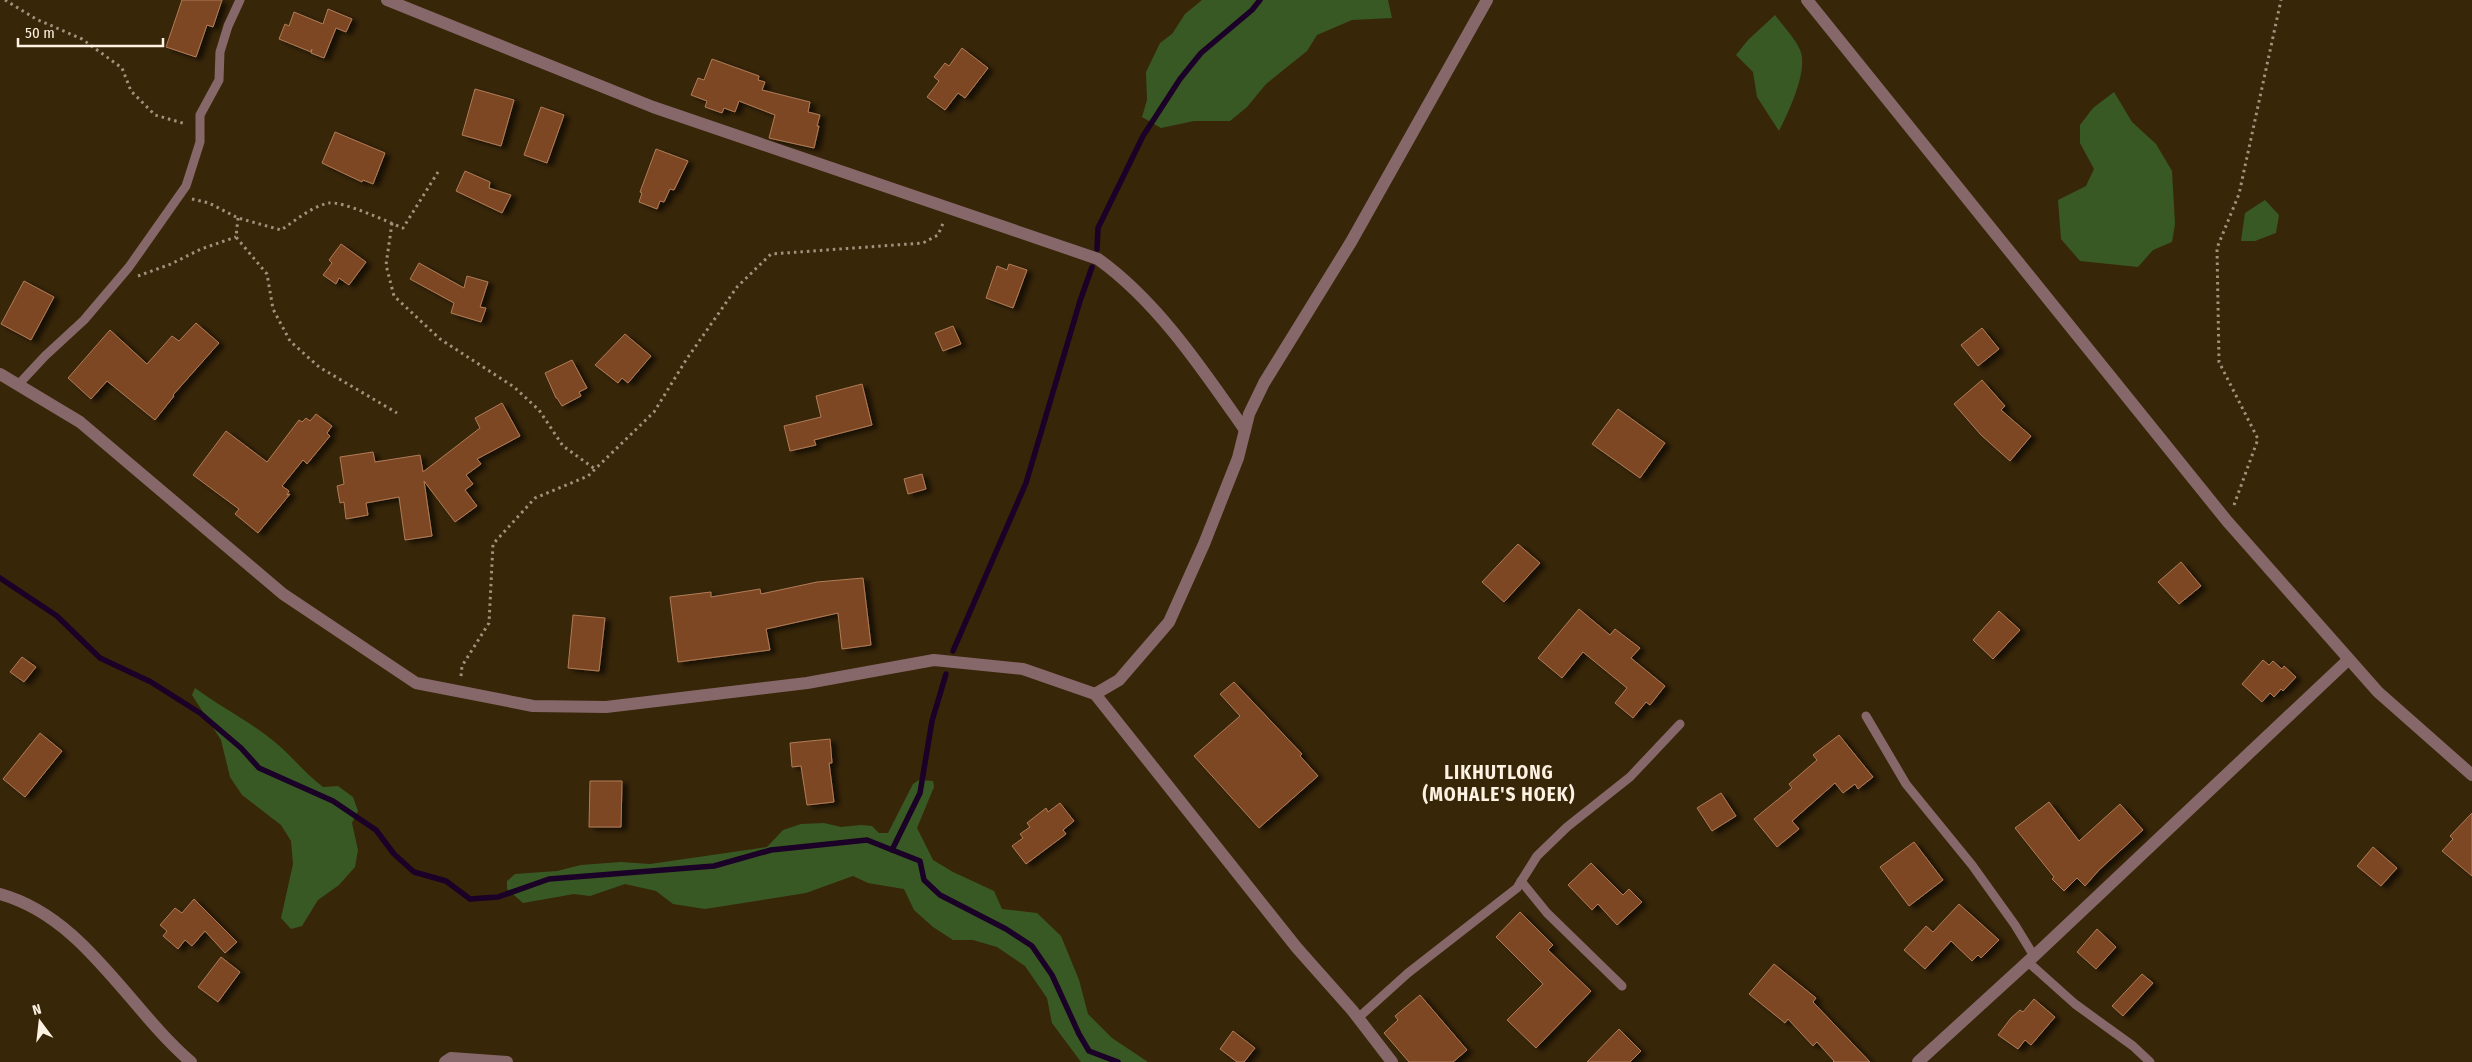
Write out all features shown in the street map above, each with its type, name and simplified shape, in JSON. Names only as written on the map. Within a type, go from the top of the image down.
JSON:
[{"type":"street","points":[[387,0],[653,107],[1098,260],[1122,277],[1191,354],[1245,430]]},
{"type":"street","points":[[1095,694],[1119,680],[1169,622],[1204,544],[1235,466],[1249,414],[1264,383],[1351,242],[1487,0]]},
{"type":"street","points":[[1807,0],[2227,521],[2378,692],[2472,775]]},
{"type":"street","points":[[0,374],[80,422],[283,594],[416,683],[533,706],[606,707],[807,682],[934,660],[1022,669],[1095,694],[1297,948],[1358,1018],[1392,1062]]},
{"type":"street","points":[[1918,1062],[2031,959],[2348,660]]},
{"type":"street","points":[[0,894],[18,899],[54,918],[191,1062]]},
{"type":"street","points":[[446,1062],[451,1058],[507,1062]]},
{"type":"lane","points":[[18,385],[44,356],[84,320],[123,274],[186,186],[200,142],[200,115],[219,80],[220,52],[228,26],[240,0]]},
{"type":"lane","points":[[1866,716],[1906,784],[1972,865],[2031,959],[2076,1004],[2133,1046],[2150,1062]]},
{"type":"lane","points":[[1358,1018],[1408,973],[1517,888],[1543,850],[1567,827],[1630,777],[1680,724]]},
{"type":"lane","points":[[1521,881],[1547,912],[1622,986]]},
{"type":"path","points":[[6,0],[36,20],[82,39],[122,68],[131,91],[155,115],[200,128]]},
{"type":"path","points":[[2227,521],[2244,482],[2258,439],[2219,362],[2217,248],[2239,194],[2281,0]]},
{"type":"path","points":[[179,196],[209,203],[238,218],[281,230],[304,214],[330,203],[361,211],[403,228],[438,172]]},
{"type":"path","points":[[459,690],[462,666],[488,623],[493,544],[535,498],[588,476],[654,412],[686,360],[737,287],[771,254],[923,243],[938,235],[949,209]]},
{"type":"path","points":[[238,218],[236,237],[267,274],[273,309],[290,341],[319,367],[397,413]]},
{"type":"path","points":[[392,224],[386,265],[394,296],[440,339],[514,387],[539,410],[564,446],[595,469]]},
{"type":"path","points":[[123,274],[140,277],[200,249],[236,237]]},
{"type":"green space","points":[[1202,0],[1388,0],[1392,18],[1352,20],[1317,35],[1307,51],[1266,84],[1247,107],[1230,121],[1194,121],[1161,128],[1142,117],[1147,100],[1146,72],[1160,43],[1172,34],[1185,14]]},
{"type":"green space","points":[[1775,15],[1795,41],[1802,58],[1800,80],[1779,131],[1757,97],[1753,72],[1736,55],[1748,40]]},
{"type":"green space","points":[[2114,92],[2132,122],[2156,144],[2172,171],[2175,224],[2172,242],[2153,250],[2138,267],[2080,261],[2061,239],[2058,200],[2086,186],[2094,169],[2080,143],[2080,125],[2093,108]]},
{"type":"green space","points":[[2265,200],[2279,215],[2276,233],[2255,241],[2241,241],[2245,213]]},
{"type":"green space","points":[[195,688],[274,741],[323,787],[338,786],[353,797],[358,811],[352,823],[358,850],[355,867],[339,885],[318,900],[302,926],[291,929],[281,918],[293,864],[291,841],[281,825],[242,795],[230,777],[221,740],[192,695]]},
{"type":"green space","points":[[919,780],[933,781],[934,787],[917,828],[933,860],[953,872],[994,891],[1002,909],[1037,913],[1061,936],[1079,980],[1088,1014],[1112,1038],[1148,1062],[1081,1062],[1052,1023],[1047,998],[1025,966],[997,947],[973,940],[953,940],[933,927],[914,910],[904,889],[868,883],[853,876],[806,893],[705,909],[673,904],[656,891],[625,884],[590,896],[574,894],[523,903],[507,889],[507,881],[515,874],[557,871],[581,865],[621,862],[650,864],[767,847],[783,830],[801,824],[824,823],[841,827],[872,826],[879,833],[888,833],[913,784]]},
{"type":"building","points":[[182,0],[222,0],[213,27],[207,25],[196,57],[166,47]]},
{"type":"building","points":[[328,9],[352,19],[346,32],[336,28],[324,58],[311,53],[312,49],[311,52],[279,39],[285,24],[289,26],[294,12],[323,24]]},
{"type":"building","points":[[962,48],[988,68],[965,98],[958,93],[945,110],[927,97],[939,81],[934,77],[945,63],[949,66]]},
{"type":"building","points":[[712,59],[759,76],[758,80],[765,82],[762,90],[810,102],[808,112],[820,115],[814,148],[769,138],[775,115],[739,101],[735,112],[724,108],[722,113],[705,107],[707,101],[691,95],[698,78],[704,80]]},
{"type":"building","points":[[475,89],[514,100],[501,146],[462,135]]},
{"type":"building","points":[[541,107],[564,115],[547,163],[524,155]]},
{"type":"building","points":[[335,132],[385,153],[373,184],[363,180],[362,182],[322,163]]},
{"type":"building","points":[[656,149],[688,161],[674,190],[670,189],[664,202],[660,201],[657,209],[639,202],[642,193],[640,192]]},
{"type":"building","points":[[465,171],[490,182],[489,188],[511,195],[502,213],[456,191]]},
{"type":"building","points":[[341,244],[366,262],[349,285],[339,278],[336,284],[323,275],[332,263],[329,260]]},
{"type":"building","points":[[419,263],[464,288],[467,276],[488,282],[480,307],[486,308],[481,322],[451,313],[454,303],[410,279]]},
{"type":"building","points":[[1009,264],[1027,270],[1013,308],[986,298],[997,266],[1007,270]]},
{"type":"building","points":[[24,281],[54,297],[31,340],[1,324]]},
{"type":"building","points":[[196,323],[219,343],[173,395],[155,420],[107,381],[91,399],[68,378],[110,330],[147,364],[172,336],[179,341]]},
{"type":"building","points":[[953,326],[961,344],[943,351],[935,333]]},
{"type":"building","points":[[1982,328],[1999,349],[1978,366],[1961,345]]},
{"type":"building","points":[[625,334],[651,356],[628,383],[622,378],[618,383],[595,365]]},
{"type":"building","points":[[572,360],[587,388],[579,392],[581,396],[562,406],[556,398],[545,373]]},
{"type":"building","points":[[1982,380],[2005,406],[2001,410],[2031,436],[2010,461],[1981,435],[1954,404]]},
{"type":"building","points":[[862,384],[872,425],[814,440],[816,445],[790,451],[784,426],[821,417],[816,396]]},
{"type":"building","points":[[502,403],[520,436],[477,459],[481,464],[466,475],[473,484],[465,490],[477,506],[455,522],[424,481],[432,536],[405,540],[399,497],[366,503],[368,515],[346,519],[344,502],[340,503],[337,486],[344,484],[340,457],[373,452],[375,462],[420,455],[423,472],[480,428],[475,418]]},
{"type":"building","points":[[1618,409],[1665,443],[1640,478],[1592,444]]},
{"type":"building","points":[[316,414],[332,426],[327,433],[330,436],[307,464],[303,460],[282,486],[289,491],[287,495],[290,494],[258,533],[235,514],[239,509],[193,475],[226,431],[267,462],[299,420],[302,422],[306,418],[310,421]]},
{"type":"building","points":[[922,474],[926,489],[908,494],[904,479]]},
{"type":"building","points":[[1518,544],[1540,563],[1504,602],[1482,582]]},
{"type":"building","points":[[2181,562],[2201,586],[2179,604],[2158,582]]},
{"type":"building","points":[[863,578],[871,645],[842,649],[838,613],[766,629],[770,650],[678,662],[670,597],[711,592],[711,597],[760,589],[761,594],[817,582]]},
{"type":"building","points":[[1579,609],[1610,635],[1615,629],[1640,648],[1631,658],[1665,686],[1650,705],[1646,702],[1633,718],[1615,703],[1627,688],[1583,652],[1562,678],[1538,658]]},
{"type":"building","points":[[1999,611],[2020,630],[1993,659],[1973,640]]},
{"type":"building","points":[[573,615],[605,618],[599,671],[568,668]]},
{"type":"building","points":[[22,657],[36,667],[24,682],[10,672]]},
{"type":"building","points":[[2263,660],[2269,665],[2273,661],[2282,669],[2284,666],[2296,677],[2283,691],[2281,689],[2274,697],[2270,693],[2262,702],[2242,684]]},
{"type":"building","points":[[1234,682],[1302,754],[1300,756],[1318,776],[1259,828],[1194,756],[1240,716],[1220,694]]},
{"type":"building","points":[[40,733],[62,751],[25,797],[3,779]]},
{"type":"building","points":[[1839,735],[1873,777],[1858,789],[1855,784],[1843,793],[1835,783],[1792,821],[1799,829],[1777,847],[1754,819],[1792,788],[1789,784],[1817,760],[1813,755]]},
{"type":"building","points":[[830,739],[832,763],[829,763],[834,802],[807,805],[801,766],[792,767],[790,743]]},
{"type":"building","points":[[590,781],[622,781],[621,827],[589,827]]},
{"type":"building","points":[[1721,793],[1736,816],[1712,831],[1697,808]]},
{"type":"building","points":[[2049,802],[2079,841],[2120,804],[2143,830],[2099,870],[2085,886],[2077,878],[2064,891],[2052,879],[2054,877],[2015,828]]},
{"type":"building","points":[[1060,803],[1074,821],[1063,830],[1066,834],[1026,864],[1012,846],[1023,838],[1020,834],[1030,827],[1027,823],[1046,808],[1048,812]]},
{"type":"building","points":[[2472,813],[2472,876],[2442,851],[2453,839],[2450,836]]},
{"type":"building","points":[[1914,842],[1943,880],[1909,906],[1880,867]]},
{"type":"building","points":[[2373,847],[2397,868],[2381,886],[2357,866]]},
{"type":"building","points":[[1591,863],[1623,895],[1629,889],[1642,902],[1617,925],[1598,904],[1592,910],[1568,885]]},
{"type":"building","points":[[194,899],[237,942],[225,953],[205,931],[192,946],[185,940],[178,949],[163,936],[167,931],[160,925],[175,908],[182,913]]},
{"type":"building","points":[[1959,904],[1999,940],[1981,958],[1978,955],[1972,961],[1951,941],[1925,969],[1904,950],[1926,926],[1933,932]]},
{"type":"building","points":[[1520,912],[1553,945],[1548,950],[1591,991],[1536,1048],[1507,1020],[1543,984],[1496,937]]},
{"type":"building","points":[[2097,929],[2116,947],[2096,969],[2077,952]]},
{"type":"building","points":[[221,957],[240,972],[218,1002],[198,987]]},
{"type":"building","points":[[1774,964],[1816,998],[1813,1002],[1870,1062],[1833,1062],[1817,1042],[1813,1046],[1788,1019],[1785,1023],[1749,994]]},
{"type":"building","points":[[2142,974],[2153,983],[2123,1016],[2112,1006]]},
{"type":"building","points":[[1420,995],[1467,1050],[1453,1062],[1409,1062],[1384,1033],[1398,1020],[1395,1016]]},
{"type":"building","points":[[2034,999],[2055,1017],[2031,1045],[2025,1040],[2018,1049],[1998,1035],[2011,1018],[2020,1010],[2023,1012]]},
{"type":"building","points":[[1619,1029],[1641,1051],[1630,1062],[1587,1062]]},
{"type":"building","points":[[1233,1031],[1255,1048],[1244,1062],[1237,1062],[1220,1049]]},
{"type":"waterway","points":[[1097,249],[1098,228],[1143,136],[1180,79],[1201,53],[1252,10],[1260,0]]},
{"type":"waterway","points":[[953,651],[1026,483],[1080,301],[1092,267]]},
{"type":"waterway","points":[[0,578],[57,616],[100,658],[151,682],[200,713],[241,748],[259,768],[333,801],[376,830],[394,854],[414,872],[446,881],[470,899],[498,897],[549,879],[714,866],[771,850],[867,840],[920,861],[924,880],[940,895],[1006,929],[1032,946],[1052,975],[1079,1034],[1089,1051],[1118,1062]]},
{"type":"waterway","points":[[892,850],[920,793],[932,721],[946,674]]},
{"type":"district","name":"LIKHUTLONG (MOHALE'S HOEK)","points":[[1499,783]]}]
